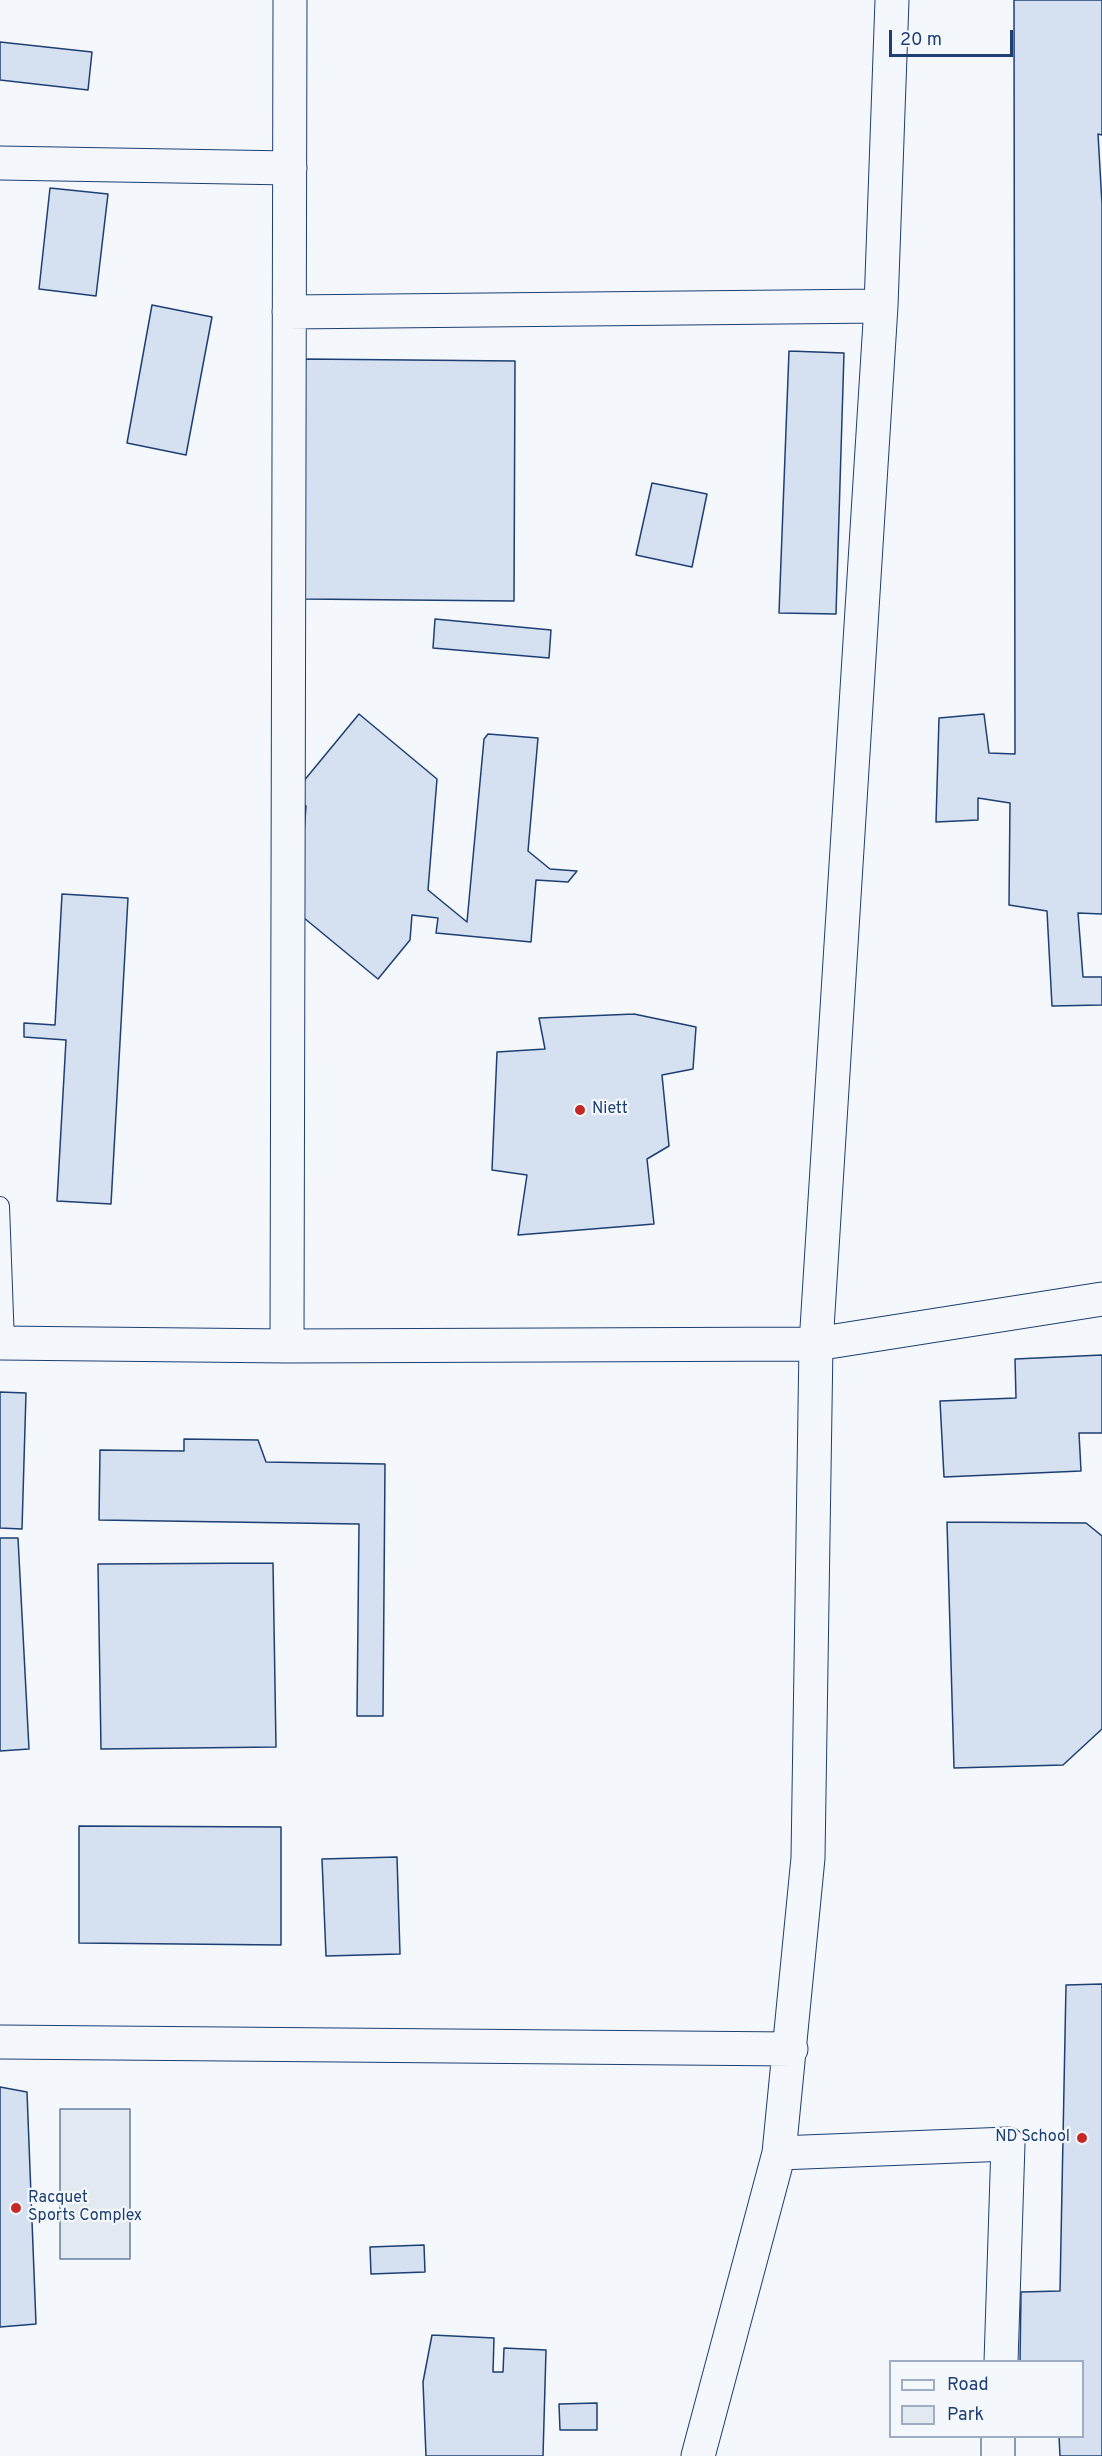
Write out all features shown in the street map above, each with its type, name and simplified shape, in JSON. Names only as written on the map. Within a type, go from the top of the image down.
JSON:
[{"type":"street","points":[[287,1346],[290,0]]},
{"type":"street","points":[[698,2456],[779,2153],[808,1858],[816,1344],[881,306],[892,0]]},
{"type":"street","points":[[0,163],[290,168]]},
{"type":"street","points":[[289,312],[881,306]]},
{"type":"street","points":[[2,1343],[287,1346],[816,1344],[1102,1299]]},
{"type":"street","points":[[0,2042],[791,2049]]},
{"type":"street","points":[[779,2153],[1008,2144],[1001,2360]]},
{"type":"street","points":[[998,2438],[998,2456]]},
{"type":"lane","points":[[0,1206],[2,1343]]},
{"type":"green space","points":[[60,2109],[130,2109],[130,2259],[60,2259]]},
{"type":"building","points":[[1014,0],[1102,0],[1102,135],[1098,134],[1102,204],[1102,914],[1078,913],[1083,977],[1102,977],[1102,1005],[1052,1006],[1047,911],[1009,905],[1010,803],[978,798],[978,820],[936,822],[939,718],[984,714],[989,753],[1015,754]]},
{"type":"building","points":[[0,42],[92,52],[88,90],[0,80]]},
{"type":"building","points":[[50,188],[108,194],[96,296],[39,289]]},
{"type":"building","points":[[152,305],[212,317],[186,455],[127,443]]},
{"type":"building","points":[[789,351],[844,353],[836,614],[779,613]]},
{"type":"building","points":[[304,359],[515,361],[514,601],[304,599]]},
{"type":"building","points":[[652,483],[707,494],[692,567],[636,555]]},
{"type":"building","points":[[435,619],[551,630],[549,658],[433,648]]},
{"type":"building","points":[[359,714],[437,779],[428,890],[467,922],[484,739],[488,734],[538,738],[528,851],[550,869],[577,871],[568,882],[536,880],[531,942],[436,933],[438,918],[412,915],[410,940],[378,979],[298,913],[306,806],[293,794]]},
{"type":"building","points":[[62,894],[128,898],[111,1204],[57,1201],[66,1040],[24,1037],[24,1023],[55,1025]]},
{"type":"building","name":"Niett","points":[[634,1014],[696,1027],[693,1069],[662,1075],[669,1146],[647,1159],[654,1224],[518,1235],[527,1175],[492,1170],[497,1052],[545,1049],[539,1018]]},
{"type":"building","points":[[1102,1355],[1102,1433],[1079,1433],[1081,1471],[944,1477],[940,1401],[1016,1398],[1015,1359]]},
{"type":"building","points":[[0,1392],[26,1393],[22,1529],[0,1528]]},
{"type":"building","points":[[184,1439],[258,1440],[266,1462],[385,1464],[383,1716],[357,1716],[359,1524],[99,1520],[100,1450],[184,1451]]},
{"type":"building","points":[[947,1522],[1086,1523],[1102,1536],[1102,1729],[1063,1765],[954,1768]]},
{"type":"building","points":[[0,1538],[18,1538],[29,1749],[0,1751]]},
{"type":"building","points":[[273,1563],[276,1747],[101,1749],[98,1564]]},
{"type":"building","points":[[79,1826],[281,1827],[281,1945],[79,1943]]},
{"type":"building","points":[[397,1857],[400,1954],[326,1956],[322,1859]]},
{"type":"building","name":"ND School","points":[[1102,1984],[1102,2456],[1060,2456],[1059,2438],[1084,2438],[1084,2360],[1020,2360],[1021,2292],[1060,2291],[1066,1985]]},
{"type":"building","name":"Racquet Sports Complex","points":[[0,2087],[27,2092],[36,2324],[0,2327]]},
{"type":"building","points":[[424,2245],[425,2272],[371,2274],[370,2247]]},
{"type":"building","points":[[432,2335],[494,2338],[493,2372],[503,2372],[504,2348],[546,2350],[543,2456],[426,2456],[423,2382]]},
{"type":"building","points":[[597,2403],[597,2430],[560,2430],[559,2404]]},
{"type":"place","name":"Niett","points":[[580,1110]]},
{"type":"place","name":"ND School","points":[[1082,2138]]},
{"type":"place","name":"Racquet Sports Complex","points":[[16,2208]]}]
